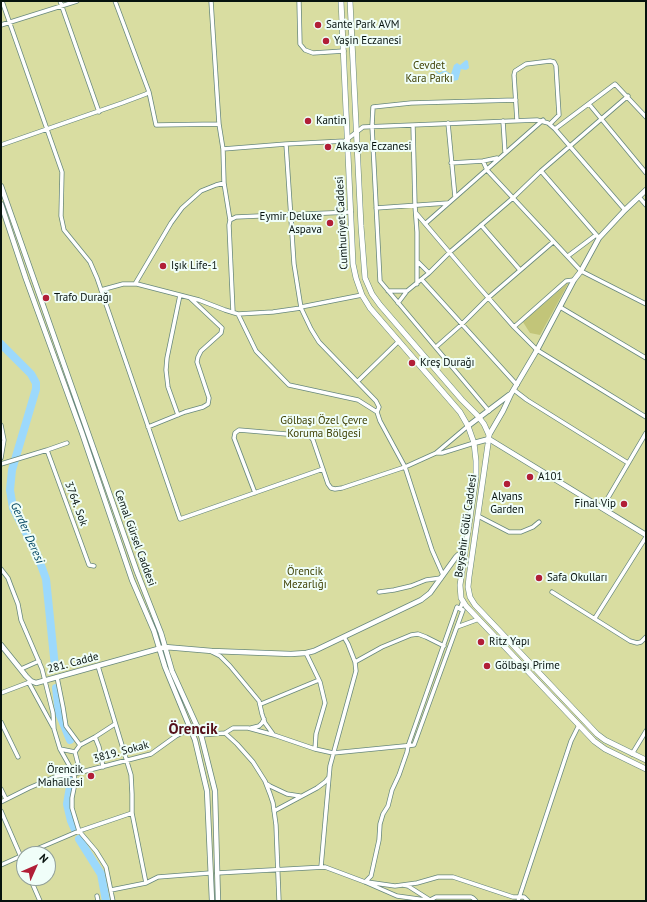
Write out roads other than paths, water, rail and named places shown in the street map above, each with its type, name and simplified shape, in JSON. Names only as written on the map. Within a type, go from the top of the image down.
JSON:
[{"type":"main road","name":"Cumhuriyet Caddesi","points":[[341,1],[354,272],[362,295],[370,308],[460,412],[468,426],[474,443],[476,477],[460,590],[463,601]]},
{"type":"main road","name":"Cumhuriyet Caddesi","points":[[350,1],[364,272],[369,288],[380,305],[479,418]]},
{"type":"main road","points":[[479,418],[486,428],[488,437]]},
{"type":"main road","name":"Beyşehir Gölü Caddesi","points":[[470,597],[468,587],[488,437]]},
{"type":"main road","points":[[466,546],[473,547]]},
{"type":"main road","points":[[463,565],[471,566]]},
{"type":"main road","points":[[646,760],[605,740],[597,734],[479,609],[470,597],[463,601],[592,739],[605,748],[646,769]]},
{"type":"main road","points":[[579,725],[584,720]]},
{"type":"main road","points":[[592,739],[597,734]]},
{"type":"street","points":[[2,1],[62,172],[61,216],[64,230],[90,262],[180,519],[323,469]]},
{"type":"street","points":[[60,1],[99,112]]},
{"type":"street","points":[[1,25],[77,1]]},
{"type":"street","points":[[115,1],[149,92],[156,125],[219,124]]},
{"type":"street","points":[[211,1],[219,124],[223,149],[224,183],[230,220],[233,312]]},
{"type":"street","points":[[299,1],[300,44],[305,50],[313,53],[344,51]]},
{"type":"street","points":[[517,120],[514,75],[516,71],[526,64],[550,61],[554,62],[557,71],[559,115],[550,124]]},
{"type":"street","points":[[555,129],[615,84],[628,96],[646,117]]},
{"type":"street","points":[[1,145],[47,128],[99,112],[149,92]]},
{"type":"street","points":[[398,303],[407,291],[422,280],[450,252],[628,96]]},
{"type":"street","points":[[489,411],[382,284],[380,276],[376,208],[372,126],[373,107],[411,103],[516,100]]},
{"type":"street","points":[[588,104],[646,173]]},
{"type":"street","points":[[223,149],[344,141],[363,127],[372,126],[542,120],[550,124],[555,129],[624,210]]},
{"type":"street","points":[[426,223],[542,120]]},
{"type":"street","points":[[503,121],[505,152]]},
{"type":"street","points":[[448,123],[455,197]]},
{"type":"street","points":[[413,125],[418,262],[416,284]]},
{"type":"street","points":[[286,144],[294,264],[301,307],[310,329],[319,342],[376,401],[379,407],[378,412],[380,421],[405,467],[429,543],[442,576]]},
{"type":"street","points":[[451,163],[483,161],[498,158]]},
{"type":"street","points":[[483,161],[487,170],[514,197],[553,242],[581,271],[646,304]]},
{"type":"street","points":[[541,171],[598,236]]},
{"type":"street","points":[[135,284],[171,223],[182,208],[201,191],[224,183]]},
{"type":"street","name":"Cemal Gürsel Caddesi","points":[[1,186],[132,558],[165,647],[172,671],[200,735],[215,790],[218,901]]},
{"type":"street","points":[[568,256],[598,236],[646,190]]},
{"type":"street","points":[[639,197],[646,205]]},
{"type":"street","points":[[376,208],[449,203]]},
{"type":"street","name":"Cemal Gürsel Caddesi","points":[[1,204],[132,580],[154,631],[165,667],[195,740],[207,791],[212,901]]},
{"type":"street","points":[[230,220],[236,217],[351,212]]},
{"type":"street","points":[[416,213],[488,298],[537,350],[646,417]]},
{"type":"street","points":[[481,225],[520,270]]},
{"type":"street","points":[[436,453],[442,453],[488,437],[574,280],[581,271],[598,236]]},
{"type":"street","points":[[436,347],[488,298],[553,242]]},
{"type":"street","points":[[418,262],[429,273]]},
{"type":"street","points":[[422,280],[517,385]]},
{"type":"street","points":[[514,327],[566,281],[574,280]]},
{"type":"street","points":[[101,290],[123,284],[135,284],[180,295],[238,314],[273,312],[362,295]]},
{"type":"street","points":[[388,291],[407,291]]},
{"type":"street","points":[[178,415],[168,388],[166,370],[169,346],[180,295]]},
{"type":"street","points":[[148,427],[208,404],[209,398],[197,362],[201,351],[221,333],[222,328],[190,298]]},
{"type":"street","points":[[560,307],[646,358]]},
{"type":"street","points":[[238,314],[256,351],[289,385],[358,400],[378,412]]},
{"type":"street","points":[[358,381],[399,342]]},
{"type":"street","points":[[255,493],[234,438],[235,433],[239,430],[310,436],[313,440],[328,484],[331,488],[335,489],[405,467],[436,453],[512,392]]},
{"type":"street","points":[[512,392],[628,463]]},
{"type":"street","points":[[1,425],[4,440],[1,458]]},
{"type":"street","points":[[602,508],[646,433]]},
{"type":"street","points":[[488,437],[646,536],[595,618]]},
{"type":"street","points":[[1,464],[47,450],[67,442]]},
{"type":"street","name":"3764. Sok","points":[[47,450],[89,565],[94,566]]},
{"type":"street","points":[[478,516],[509,532],[521,532],[533,527],[539,522]]},
{"type":"street","points":[[165,647],[212,651],[291,654],[314,651],[421,600],[430,593],[456,557],[458,555],[464,555]]},
{"type":"street","points":[[1,569],[8,578],[18,604],[21,620],[42,669],[53,713],[54,729]]},
{"type":"street","points":[[378,592],[411,586],[442,576]]},
{"type":"street","points":[[552,592],[630,641],[637,643],[641,642],[646,637]]},
{"type":"street","points":[[248,728],[315,749],[334,753],[414,745],[463,610],[460,609],[463,601]]},
{"type":"street","points":[[365,882],[371,876],[383,814],[388,806],[392,790],[399,775],[457,607],[460,609]]},
{"type":"street","points":[[457,627],[479,619]]},
{"type":"street","points":[[355,662],[382,647],[411,635],[418,634],[449,648]]},
{"type":"street","points":[[320,867],[329,777],[356,671],[355,662],[344,637]]},
{"type":"street","points":[[1,645],[30,682],[54,729],[60,749],[74,774],[75,783],[72,808],[79,831],[102,861],[108,873],[113,901]]},
{"type":"street","name":"281. Cadde","points":[[30,682],[36,683],[165,647]]},
{"type":"street","points":[[212,651],[220,656],[230,666],[255,695],[261,704],[264,719],[274,735]]},
{"type":"street","points":[[306,653],[319,680],[325,703],[316,734],[315,749]]},
{"type":"street","points":[[20,669],[38,661]]},
{"type":"street","points":[[98,666],[130,775],[132,813],[146,883]]},
{"type":"street","points":[[57,677],[66,726],[80,744]]},
{"type":"street","points":[[261,704],[319,680]]},
{"type":"street","points":[[1,693],[30,682]]},
{"type":"street","points":[[200,735],[225,733],[233,728],[259,726],[264,719]]},
{"type":"street","points":[[1,722],[18,757]]},
{"type":"street","points":[[80,772],[75,752],[80,744],[95,737],[115,724]]},
{"type":"street","points":[[518,899],[571,741],[579,725]]},
{"type":"street","name":"3819. Sokak","points":[[1,802],[57,776],[74,774],[126,762],[151,754],[176,736],[190,729]]},
{"type":"street","points":[[632,754],[646,731]]},
{"type":"street","points":[[225,733],[246,753],[270,786],[287,794],[301,796]]},
{"type":"street","points":[[95,737],[99,747],[103,767]]},
{"type":"street","points":[[60,749],[75,752]]},
{"type":"street","points":[[274,810],[317,788],[329,777]]},
{"type":"street","points":[[265,781],[272,798],[274,810],[279,901]]},
{"type":"street","points":[[1,789],[6,799]]},
{"type":"street","points":[[1,811],[18,846]]},
{"type":"street","points":[[44,846],[79,831],[132,813]]},
{"type":"street","points":[[1,865],[16,858]]},
{"type":"street","points":[[217,873],[320,867],[336,871],[396,896],[409,899],[431,901],[436,897],[470,897],[474,898],[476,901]]},
{"type":"street","points":[[111,890],[146,883],[158,877],[210,873]]},
{"type":"street","points":[[365,882],[395,886],[417,883],[434,878],[453,877],[518,899],[524,898],[528,901]]},
{"type":"street","points":[[401,885],[408,886],[431,901]]},
{"type":"street","points":[[33,886],[40,901]]},
{"type":"street","points":[[97,896],[98,901]]},
{"type":"water","points":[[466,60],[468,61],[469,68],[466,70],[461,69],[458,80],[453,81],[450,77],[454,65],[457,63],[460,65]]},
{"type":"waterway","points":[[435,70],[439,74],[445,71],[451,75]]},
{"type":"waterway","points":[[431,76],[436,80],[448,74]]},
{"type":"waterway","name":"Gerder Deresi","points":[[1,344],[31,374],[36,383],[36,389],[12,470],[10,490],[13,508],[37,554],[46,579],[55,667]]},
{"type":"waterway","name":"Gerder Deresi","points":[[56,688],[59,713],[70,740]]},
{"type":"waterway","name":"Gerder Deresi","points":[[71,781],[67,804],[75,830]]},
{"type":"waterway","name":"Gerder Deresi","points":[[79,839],[101,874],[106,901]]},
{"type":"place","name":"Sante Park AVM","points":[[318,25]]},
{"type":"place","name":"Yaşin Eczanesi","points":[[326,41]]},
{"type":"place","name":"Kantin","points":[[308,121]]},
{"type":"place","name":"Akasya Eczanesi","points":[[328,147]]},
{"type":"place","name":"Eymir Deluxe Aspava","points":[[330,223]]},
{"type":"place","name":"Işık Life-1","points":[[163,266]]},
{"type":"place","name":"Trafo Durağı","points":[[46,298]]},
{"type":"place","name":"Kreş Durağı","points":[[412,363]]},
{"type":"place","name":"A101","points":[[530,477]]},
{"type":"place","name":"Alyans Garden","points":[[507,484]]},
{"type":"place","name":"Final Vip","points":[[624,504]]},
{"type":"place","name":"Safa Okulları","points":[[539,578]]},
{"type":"place","name":"Ritz Yapı","points":[[481,642]]},
{"type":"place","name":"Gölbaşı Prime","points":[[487,666]]},
{"type":"place","name":"Örencik Mahallesi","points":[[91,776]]},
{"type":"district","name":"Örencik","points":[[193,730]]},
{"type":"park label","name":"Cevdet Kara Parkı","points":[[429,72]]},
{"type":"park label","name":"Gölbaşı Özel Çevre Koruma Bölgesi","points":[[324,427]]},
{"type":"park label","name":"Örencik Mezarlığı","points":[[305,578]]}]
